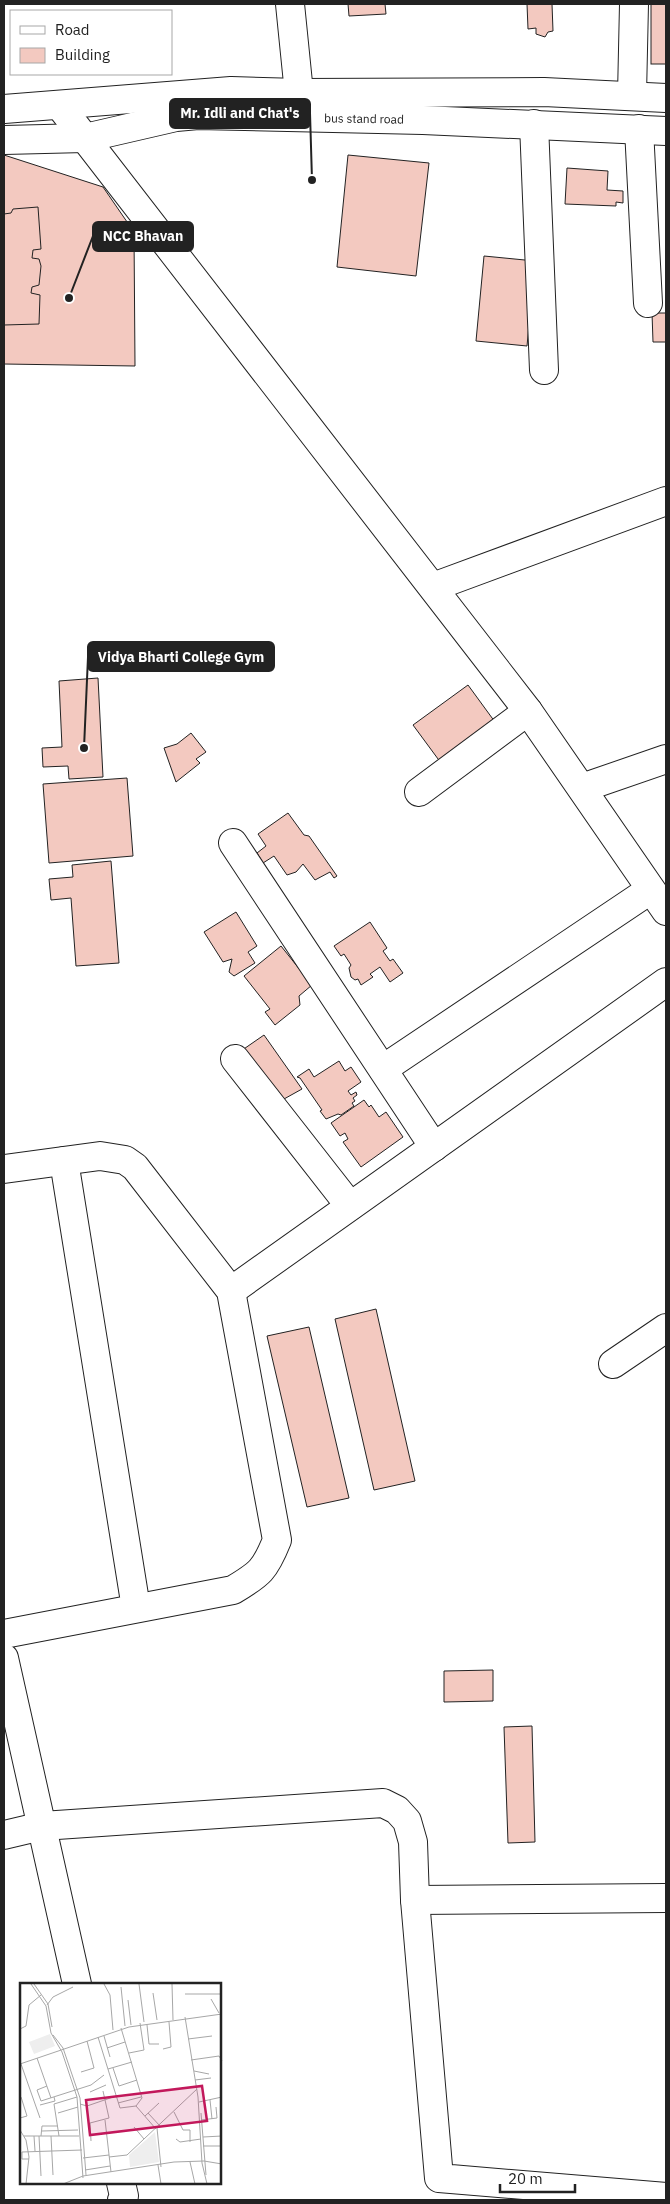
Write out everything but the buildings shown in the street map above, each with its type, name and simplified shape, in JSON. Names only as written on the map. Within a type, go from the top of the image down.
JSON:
[{"type":"street","points":[[290,4],[299,94]]},
{"type":"street","points":[[632,95],[634,4]]},
{"type":"street","name":"bus stand road","points":[[4,109],[231,91],[299,94],[544,92],[666,98]]},
{"type":"street","points":[[60,106],[528,711],[666,911]]},
{"type":"street","name":"bus stand road","points":[[4,140],[86,138],[176,117],[198,115],[534,124],[666,131]]},
{"type":"street","points":[[534,124],[544,370]]},
{"type":"street","points":[[639,129],[648,303]]},
{"type":"street","points":[[433,587],[666,501]]},
{"type":"street","points":[[419,792],[528,711]]},
{"type":"street","points":[[582,788],[666,759]]},
{"type":"street","points":[[233,844],[434,1147]]},
{"type":"street","points":[[383,1069],[650,890]]},
{"type":"street","points":[[231,1291],[666,982]]},
{"type":"street","points":[[235,1059],[350,1206]]},
{"type":"street","points":[[4,1169],[100,1156],[125,1160],[135,1167],[231,1291],[277,1540],[268,1562],[257,1576],[233,1590],[4,1634]]},
{"type":"street","points":[[64,1161],[136,1608]]},
{"type":"street","points":[[613,1364],[666,1328]]},
{"type":"street","points":[[4,1658],[77,1983]]},
{"type":"street","points":[[4,1835],[42,1826],[383,1803],[396,1810],[407,1821],[413,1842],[415,1900],[438,2178],[666,2197]]},
{"type":"street","points":[[415,1900],[666,1898]]},
{"type":"street","points":[[121,2184],[124,2196],[122,2200]]},
{"type":"place","name":"Mr. Idli and Chat's","points":[[312,180]]},
{"type":"place","name":"NCC Bhavan","points":[[69,298]]},
{"type":"place","name":"Vidya Bharti College Gym","points":[[84,748]]}]
